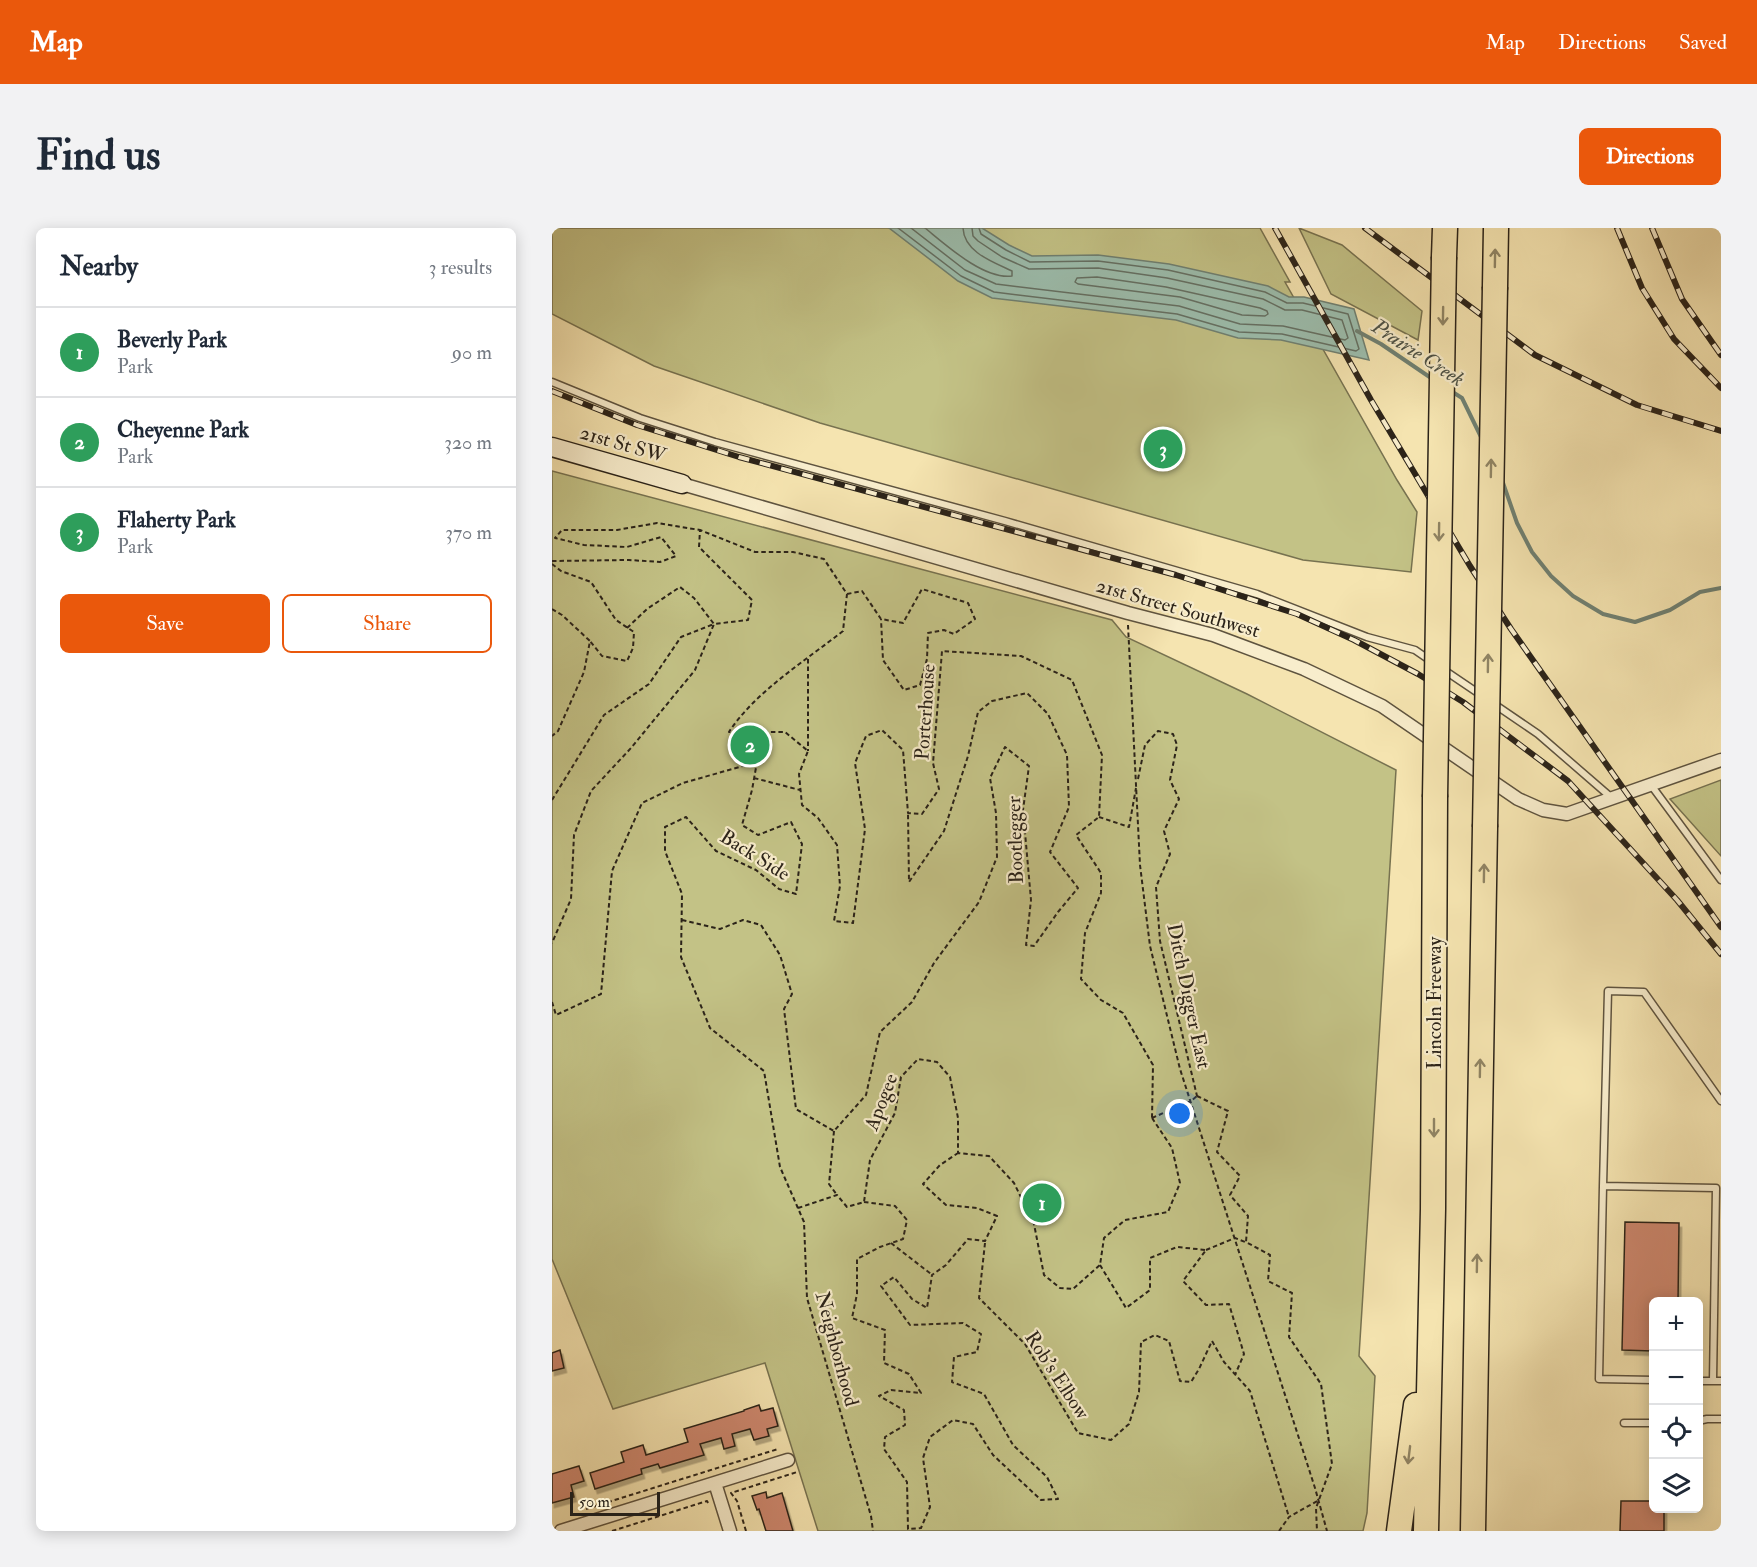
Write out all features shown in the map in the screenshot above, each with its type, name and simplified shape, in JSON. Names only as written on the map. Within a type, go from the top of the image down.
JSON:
[{"type":"highway","name":"Lincoln Freeway","points":[[1433,1209],[1435,797],[1444,228]]},
{"type":"highway","points":[[1473,1531],[1496,228]]},
{"type":"highway","points":[[1399,1531],[1416,1403],[1421,1292],[1433,1209]]},
{"type":"highway","points":[[1426,1531],[1433,1209]]},
{"type":"highway","points":[[1476,1295],[1489,1531]]},
{"type":"street","name":"21st St SW","points":[[552,447],[682,484]]},
{"type":"street","name":"21st Street Southwest","points":[[682,484],[1128,614],[1223,639],[1304,669],[1382,706],[1518,799],[1543,810],[1567,814],[1721,760]]},
{"type":"street","points":[[561,1531],[788,1460]]},
{"type":"street","points":[[715,1483],[730,1531]]},
{"type":"lane","points":[[552,382],[640,418],[693,435],[1180,570],[1257,594],[1366,637],[1414,650],[1538,734],[1613,799]]},
{"type":"lane","points":[[1651,785],[1721,880]]},
{"type":"lane","points":[[1649,1380],[1599,1379],[1608,991],[1644,992],[1721,1101]]},
{"type":"lane","points":[[1603,1186],[1719,1188],[1713,1381]]},
{"type":"lane","points":[[1703,1381],[1721,1381]]},
{"type":"lane","points":[[1703,1421],[1721,1419]]},
{"type":"lane","points":[[1624,1423],[1649,1423]]},
{"type":"path","points":[[552,563],[629,560],[660,562],[676,556],[660,537],[627,547],[584,545],[555,538],[562,530],[617,530],[657,523],[700,530],[755,552],[793,552],[824,558],[847,594],[843,631],[786,674],[738,717],[729,732],[785,732],[808,751]]},
{"type":"path","points":[[552,800],[604,715],[649,684],[681,637],[714,624],[748,620],[752,600],[699,547],[700,530]]},
{"type":"path","points":[[552,563],[561,571],[591,582],[616,620],[634,632],[633,648],[627,662],[602,656],[590,641],[562,615],[552,609]]},
{"type":"path","points":[[627,628],[646,609],[680,587],[694,598],[714,624]]},
{"type":"path","points":[[847,594],[862,591],[881,619],[883,660],[904,690],[920,685],[927,658],[928,633],[944,630],[954,634],[975,619],[968,603],[922,589],[903,623],[881,619]]},
{"type":"path","points":[[1128,614],[1140,865],[1150,946],[1180,1069],[1327,1531]]},
{"type":"path","points":[[552,943],[571,899],[574,835],[591,791],[631,748],[695,670],[714,624]]},
{"type":"path","points":[[552,736],[558,730],[584,672],[590,641]]},
{"type":"path","name":"Porterhouse","points":[[801,790],[802,805],[818,818],[837,845],[840,885],[834,921],[853,923],[865,829],[855,763],[866,736],[882,729],[903,750],[908,813],[922,814],[939,789],[933,763],[942,651],[1021,656],[1072,680],[1102,755],[1099,817]]},
{"type":"path","points":[[552,1002],[556,1015],[601,994],[612,871],[642,803],[683,783],[757,762],[754,778],[801,790],[799,774],[808,751],[808,659]]},
{"type":"path","name":"Bootlegger","points":[[834,1131],[866,1095],[880,1032],[912,1002],[934,963],[979,902],[997,857],[996,813],[990,778],[1005,747],[1029,766],[1023,810],[1031,900],[1026,945],[1034,946],[1078,888],[1050,852],[1069,807],[1067,755],[1048,714],[1027,693],[993,701],[978,712],[968,756],[944,831],[909,882],[908,813]]},
{"type":"path","name":"Ditch Digger East","points":[[1137,784],[1145,745],[1158,731],[1173,734],[1177,745],[1170,780],[1179,800],[1164,831],[1170,855],[1156,886],[1160,941],[1197,1096]]},
{"type":"path","name":"Back Side","points":[[682,920],[682,894],[665,851],[665,839],[666,828],[686,817],[716,851],[756,870],[779,889],[796,894],[802,844],[791,822],[758,835],[742,825],[754,778]]},
{"type":"path","points":[[1137,784],[1129,827],[1099,817],[1076,835],[1101,873],[1101,892],[1085,933],[1081,980],[1101,1000],[1123,1013],[1153,1065],[1152,1118],[1172,1148],[1180,1183],[1168,1212],[1125,1220],[1104,1238],[1100,1266],[1126,1308],[1150,1290],[1150,1258],[1177,1247],[1206,1250],[1235,1238],[1270,1255],[1268,1281],[1292,1293],[1289,1337],[1321,1384],[1332,1464],[1316,1508],[1317,1531]]},
{"type":"path","points":[[682,920],[720,929],[743,920],[760,925],[780,954],[792,994],[784,1009],[796,1109],[834,1131],[829,1184],[847,1207],[864,1202],[895,1206],[907,1220],[903,1239],[879,1247],[857,1259],[857,1294],[852,1318],[885,1330],[884,1363],[909,1374],[921,1393],[891,1390],[879,1396],[904,1410],[905,1425],[885,1437],[884,1449],[908,1482],[908,1528],[921,1528],[930,1508],[923,1458],[930,1437],[953,1420],[973,1424],[993,1455],[1041,1500],[1058,1499],[1047,1477],[1013,1445],[984,1394],[952,1382],[954,1357],[977,1352],[981,1334],[963,1323],[910,1325],[881,1286],[894,1277],[912,1299],[927,1308],[932,1275],[946,1265],[968,1239],[985,1242],[997,1216],[977,1208],[945,1204],[923,1184],[940,1165],[958,1153],[989,1156],[1014,1183],[1034,1224],[1044,1275],[1060,1288],[1073,1289],[1100,1266]]},
{"type":"path","name":"Neighborhood","points":[[682,920],[681,957],[710,1028],[764,1071],[780,1167],[804,1222],[807,1298],[871,1516],[873,1531]]},
{"type":"path","name":"Apogee","points":[[864,1202],[870,1160],[895,1113],[901,1077],[918,1059],[937,1062],[950,1077],[958,1118],[958,1153]]},
{"type":"path","points":[[1152,1118],[1191,1101],[1197,1096],[1228,1111],[1217,1152],[1240,1176],[1230,1195],[1248,1216],[1245,1242]]},
{"type":"path","points":[[798,1209],[837,1195]]},
{"type":"path","name":"Rob's Elbow","points":[[985,1242],[979,1298],[1025,1344],[1078,1433],[1111,1440],[1129,1424],[1139,1392],[1141,1342],[1155,1335],[1169,1341],[1180,1381],[1191,1382],[1212,1341],[1224,1362],[1250,1391],[1289,1517]]},
{"type":"path","points":[[891,1243],[932,1275]]},
{"type":"path","points":[[1206,1250],[1183,1281],[1206,1305],[1229,1304],[1244,1354],[1235,1375]]},
{"type":"path","points":[[586,1510],[777,1450]]},
{"type":"path","points":[[746,1531],[737,1501],[731,1493],[797,1472]]},
{"type":"path","points":[[1279,1531],[1289,1517],[1319,1500]]},
{"type":"path","points":[[612,1531],[707,1501]]},
{"type":"shaded area","points":[[552,228],[1260,228],[1290,282],[1285,282],[1417,512],[1411,572],[1303,560],[820,423],[654,366],[552,314]]},
{"type":"shaded area","points":[[1299,228],[1342,245],[1422,311],[1418,340],[1331,294]]},
{"type":"shaded area","points":[[552,471],[1112,620],[1126,637],[1247,694],[1396,770],[1359,1356],[1375,1376],[1367,1513],[1363,1531],[818,1531],[765,1363],[613,1409],[552,1259]]},
{"type":"shaded area","points":[[1721,780],[1721,856],[1670,799]]},
{"type":"water","points":[[889,228],[982,228],[1032,256],[1098,255],[1169,264],[1268,286],[1289,297],[1304,297],[1354,309],[1369,360],[1281,340],[1238,338],[1176,320],[992,298],[958,281]]},
{"type":"building","points":[[1625,1222],[1679,1223],[1678,1297],[1649,1297],[1649,1351],[1622,1350]]},
{"type":"building","points":[[560,1350],[564,1368],[552,1371],[552,1353]]},
{"type":"building","points":[[759,1405],[761,1411],[773,1408],[778,1426],[767,1429],[769,1436],[754,1440],[750,1429],[732,1434],[735,1446],[724,1449],[721,1438],[700,1444],[704,1455],[660,1468],[658,1464],[641,1469],[642,1474],[595,1489],[590,1473],[624,1462],[621,1452],[643,1445],[646,1455],[688,1442],[684,1429]]},
{"type":"building","points":[[579,1466],[584,1481],[571,1485],[574,1497],[552,1503],[552,1474]]},
{"type":"building","points":[[766,1492],[767,1498],[782,1493],[793,1531],[766,1531],[752,1496]]},
{"type":"building","points":[[1621,1501],[1649,1501],[1649,1513],[1664,1513],[1664,1531],[1620,1531]]},
{"type":"waterway","name":"Prairie Creek","points":[[1357,331],[1381,344],[1434,380]]},
{"type":"waterway","name":"Prairie Creek","points":[[1451,391],[1462,398],[1482,439]]},
{"type":"waterway","name":"Prairie Creek","points":[[1502,480],[1517,523],[1532,552],[1551,576],[1573,596],[1603,614],[1635,622],[1670,610],[1700,592],[1721,588]]},
{"type":"railway","points":[[1275,228],[1371,400],[1470,566],[1511,629],[1721,927]]},
{"type":"railway","points":[[1365,228],[1535,355],[1637,405],[1721,431]]},
{"type":"railway","points":[[1617,228],[1642,288],[1674,339],[1721,388]]},
{"type":"railway","points":[[1652,228],[1682,299],[1721,355]]},
{"type":"railway","points":[[552,391],[637,425],[739,457],[1176,575],[1297,614],[1354,640],[1418,674],[1463,702],[1568,781],[1677,900],[1721,954]]},
{"type":"place","name":"Flaherty Park","points":[[1163,449]]},
{"type":"place","name":"Cheyenne Park","points":[[750,745]]},
{"type":"place","name":"Beverly Park","points":[[1042,1203]]}]
